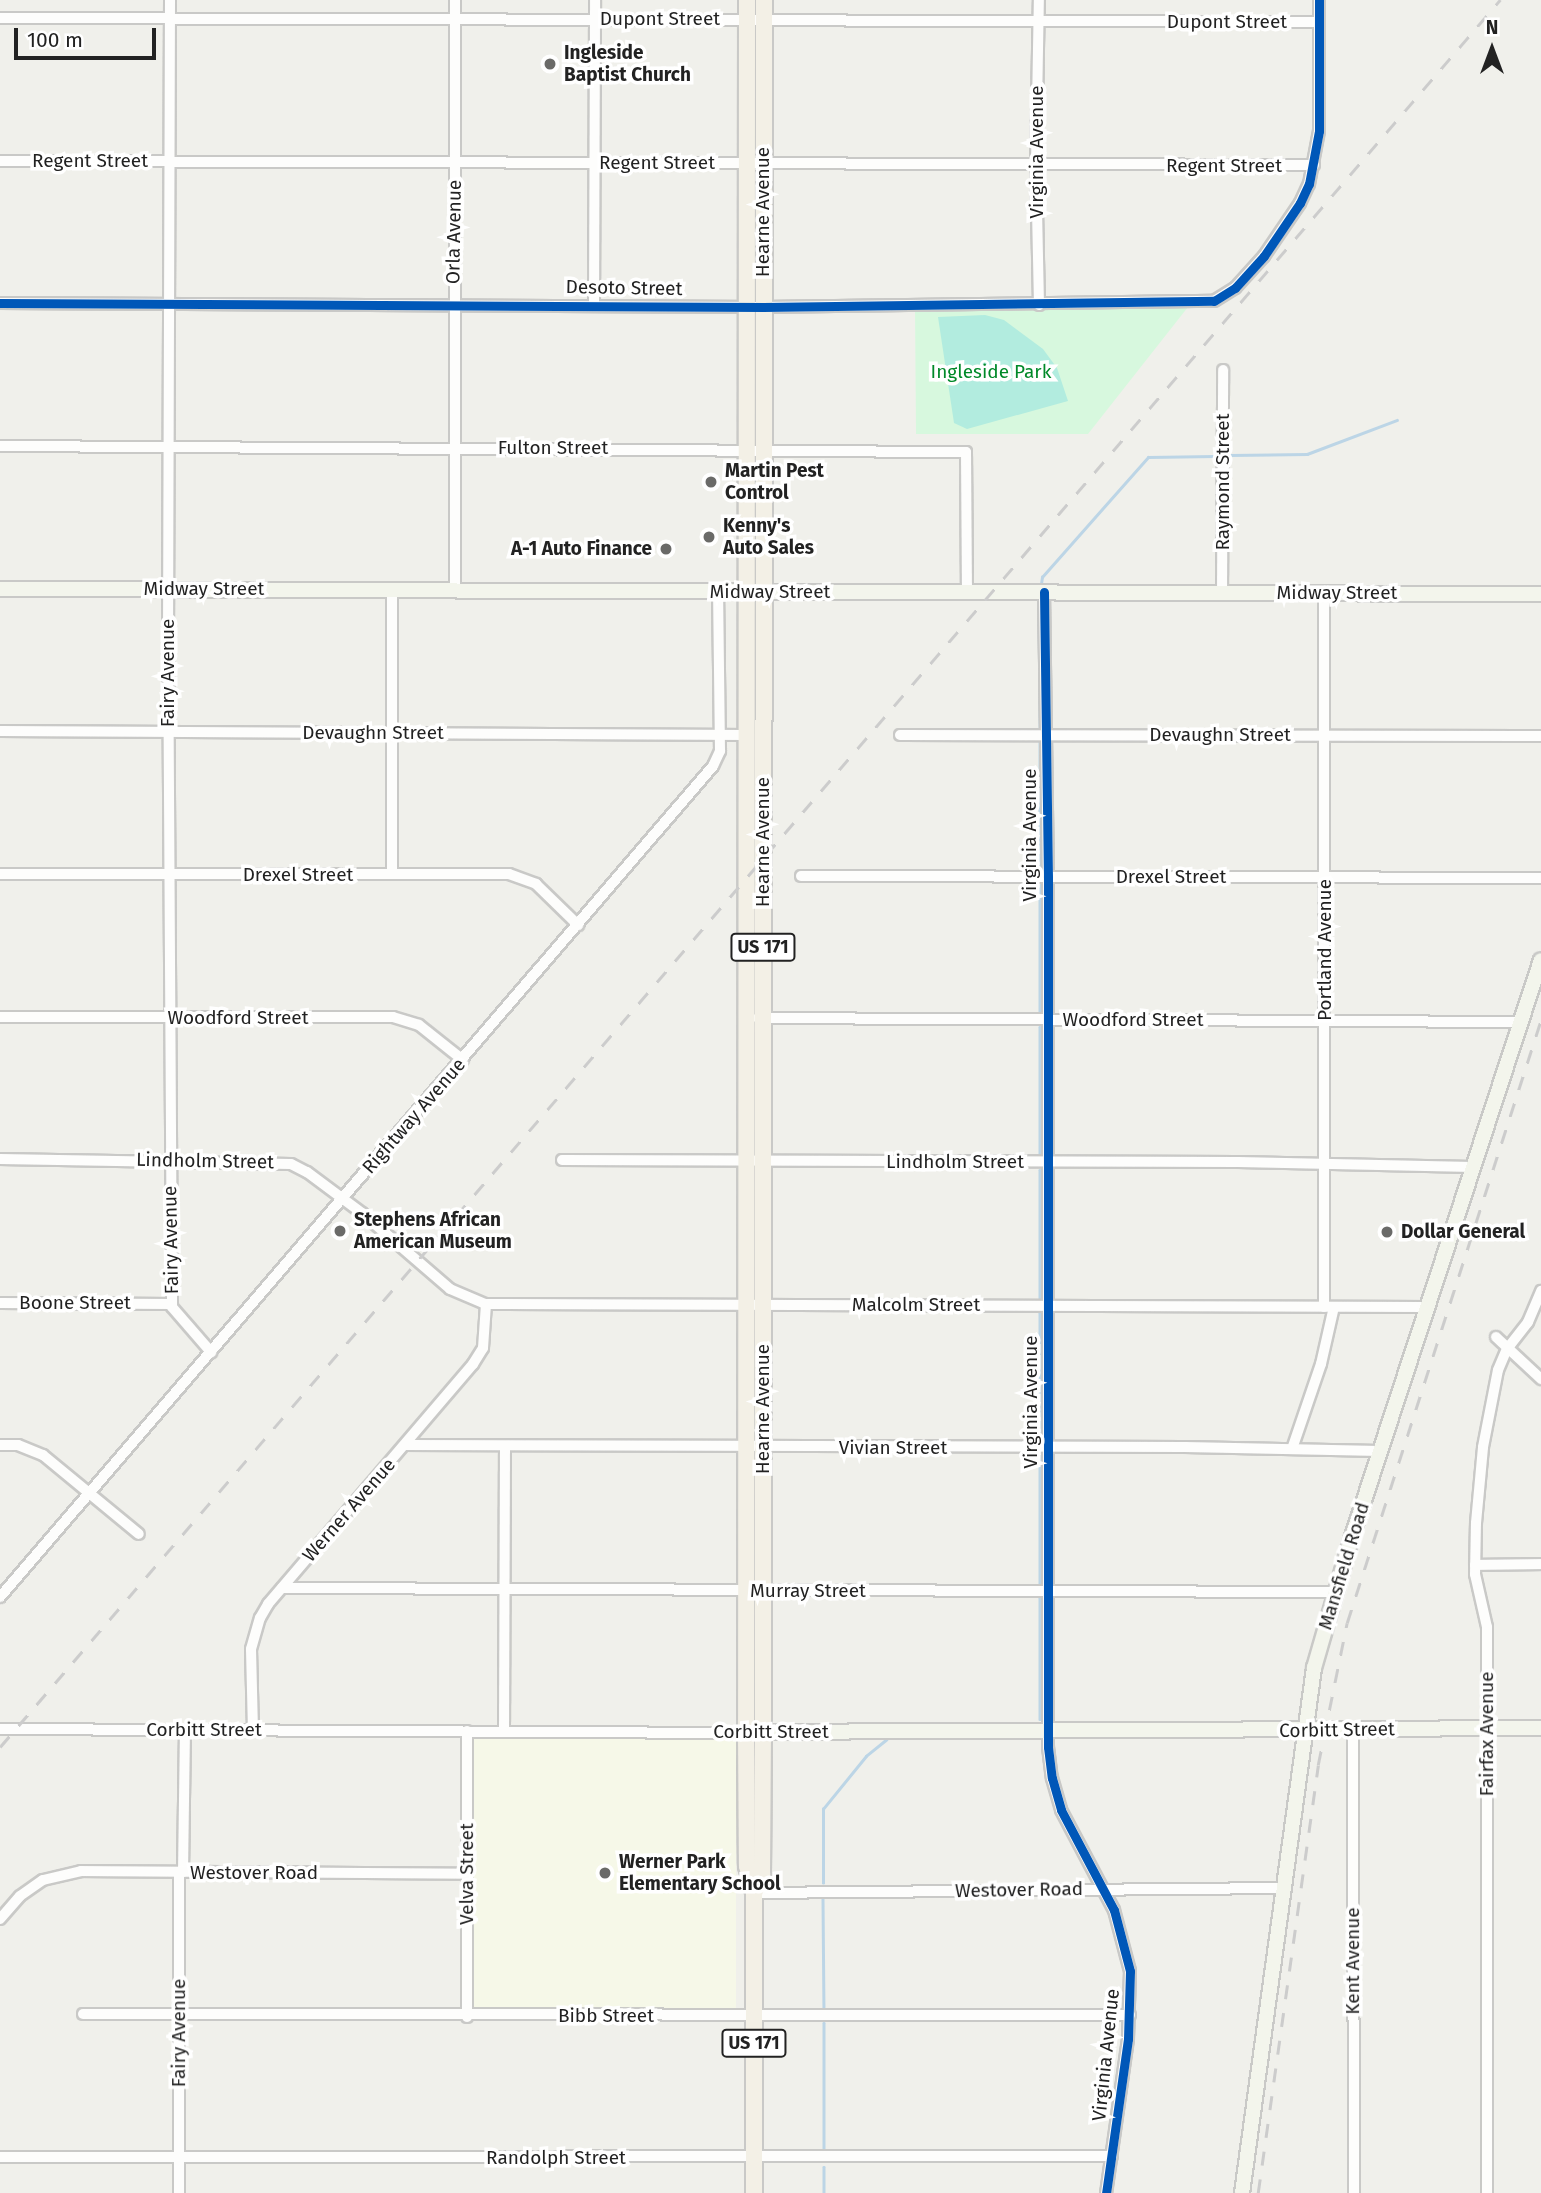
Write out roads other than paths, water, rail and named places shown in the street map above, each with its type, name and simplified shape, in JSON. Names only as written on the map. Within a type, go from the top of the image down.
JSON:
[{"type":"main road","name":"Hearne Avenue","points":[[747,0],[746,1732],[747,1866],[754,1893],[754,2193]]},
{"type":"main road","name":"Hearne Avenue","points":[[754,1893],[762,1874],[763,1732],[764,0]]},
{"type":"street","name":"Fairy Avenue","points":[[170,0],[168,589],[172,1304]]},
{"type":"street","name":"Orla Avenue","points":[[455,0],[455,590]]},
{"type":"street","points":[[594,306],[595,0]]},
{"type":"street","name":"Virginia Avenue","points":[[1039,0],[1036,164],[1039,304]]},
{"type":"street","points":[[1314,165],[1319,131],[1319,0]]},
{"type":"street","name":"Dupont Street","points":[[0,18],[1319,22]]},
{"type":"street","name":"Regent Street","points":[[0,161],[1314,165]]},
{"type":"street","name":"Desoto Street","points":[[0,303],[763,307],[1203,303],[1220,299],[1241,282],[1264,256],[1300,203],[1314,165]]},
{"type":"street","name":"Raymond Street","points":[[1222,593],[1223,370]]},
{"type":"street","name":"Fulton Street","points":[[0,446],[746,448],[763,453],[966,452],[967,592]]},
{"type":"street","name":"Midway Street","points":[[0,589],[1541,594]]},
{"type":"street","points":[[391,590],[392,874]]},
{"type":"street","name":"Virginia Avenue","points":[[1044,592],[1048,877],[1049,1732],[1052,1778],[1061,1810],[1114,1910],[1125,1945],[1132,1988],[1106,2193]]},
{"type":"street","name":"Rightway Avenue","points":[[0,1597],[713,766],[720,751],[718,593]]},
{"type":"street","name":"Portland Avenue","points":[[1292,1449],[1321,1364],[1329,1307],[1325,1164],[1324,593]]},
{"type":"street","name":"Devaughn Street","points":[[0,732],[746,735]]},
{"type":"street","name":"Devaughn Street","points":[[900,735],[1541,736]]},
{"type":"street","name":"Drexel Street","points":[[0,874],[516,875],[536,884],[578,925]]},
{"type":"street","name":"Drexel Street","points":[[801,876],[1541,878]]},
{"type":"street","name":"Mansfield Road","points":[[1242,2193],[1314,1668],[1380,1451],[1541,960]]},
{"type":"street","name":"Woodford Street","points":[[0,1017],[393,1017],[419,1025],[463,1060]]},
{"type":"street","name":"Woodford Street","points":[[746,1018],[1521,1022]]},
{"type":"street","name":"Lindholm Street","points":[[0,1160],[282,1163],[307,1172],[417,1262]]},
{"type":"street","name":"Lindholm Street","points":[[562,1160],[1474,1167]]},
{"type":"street","name":"Malcolm Street","points":[[417,1262],[450,1289],[486,1304],[1427,1307]]},
{"type":"street","name":"Fairfax Avenue","points":[[1487,2193],[1487,1627],[1475,1565],[1485,1434],[1498,1370],[1507,1349],[1528,1322],[1541,1291]]},
{"type":"street","name":"Boone Street","points":[[0,1303],[172,1304]]},
{"type":"street","points":[[172,1304],[211,1352]]},
{"type":"street","name":"Werner Avenue","points":[[253,1731],[251,1657],[254,1633],[268,1604],[473,1364],[483,1348],[486,1304]]},
{"type":"street","points":[[1496,1337],[1541,1379]]},
{"type":"street","points":[[0,1445],[31,1448],[139,1534]]},
{"type":"street","name":"Vivian Street","points":[[405,1445],[1380,1451]]},
{"type":"street","points":[[504,1731],[505,1446]]},
{"type":"street","points":[[1475,1565],[1541,1564]]},
{"type":"street","name":"Murray Street","points":[[282,1588],[1335,1592]]},
{"type":"street","name":"Kent Avenue","points":[[1353,1728],[1354,2193]]},
{"type":"street","name":"Corbitt Street","points":[[0,1729],[1049,1732],[1541,1728]]},
{"type":"street","name":"Fairy Avenue","points":[[179,2193],[178,2016],[185,1731]]},
{"type":"street","name":"Velva Street","points":[[467,1731],[467,2017]]},
{"type":"street","name":"Westover Road","points":[[0,1919],[20,1896],[43,1880],[81,1871],[467,1874]]},
{"type":"street","name":"Westover Road","points":[[754,1893],[1284,1888]]},
{"type":"street","name":"Bibb Street","points":[[83,2014],[467,2017],[1130,2015]]},
{"type":"street","name":"Randolph Street","points":[[0,2157],[1112,2156]]},
{"type":"waterway","points":[[1230,455],[1307,454],[1397,420]]},
{"type":"waterway","points":[[1041,584],[1042,577],[1148,457],[1215,456]]},
{"type":"waterway","points":[[1039,600],[1040,727]]},
{"type":"waterway","points":[[1040,742],[1040,869]]},
{"type":"waterway","points":[[1040,885],[1040,1012]]},
{"type":"waterway","points":[[1040,1027],[1040,1154]]},
{"type":"waterway","points":[[1040,1170],[1040,1298]]},
{"type":"waterway","points":[[1040,1313],[1040,1440]]},
{"type":"waterway","points":[[1040,1456],[1040,1583]]},
{"type":"waterway","points":[[1040,1598],[1040,1719]]},
{"type":"waterway","points":[[823,1883],[823,1809],[866,1756],[886,1740]]},
{"type":"waterway","points":[[823,1899],[824,2008]]},
{"type":"waterway","points":[[824,2023],[824,2151]]},
{"type":"waterway","points":[[824,2167],[824,2193]]},
{"type":"railway","points":[[0,1747],[1500,0]]},
{"type":"railway","points":[[1258,2193],[1318,1765],[1347,1623],[1541,1020]]},
{"type":"place","name":"Ingleside Baptist Church","points":[[550,64]]},
{"type":"place","name":"Martin Pest Control","points":[[711,482]]},
{"type":"place","name":"Kenny's Auto Sales","points":[[709,537]]},
{"type":"place","name":"A-1 Auto Finance","points":[[666,549]]},
{"type":"place","name":"Stephens African American Museum","points":[[340,1231]]},
{"type":"place","name":"Dollar General","points":[[1387,1232]]},
{"type":"place","name":"Werner Park Elementary School","points":[[605,1873]]},
{"type":"park label","name":"Ingleside Park","points":[[991,372]]}]
